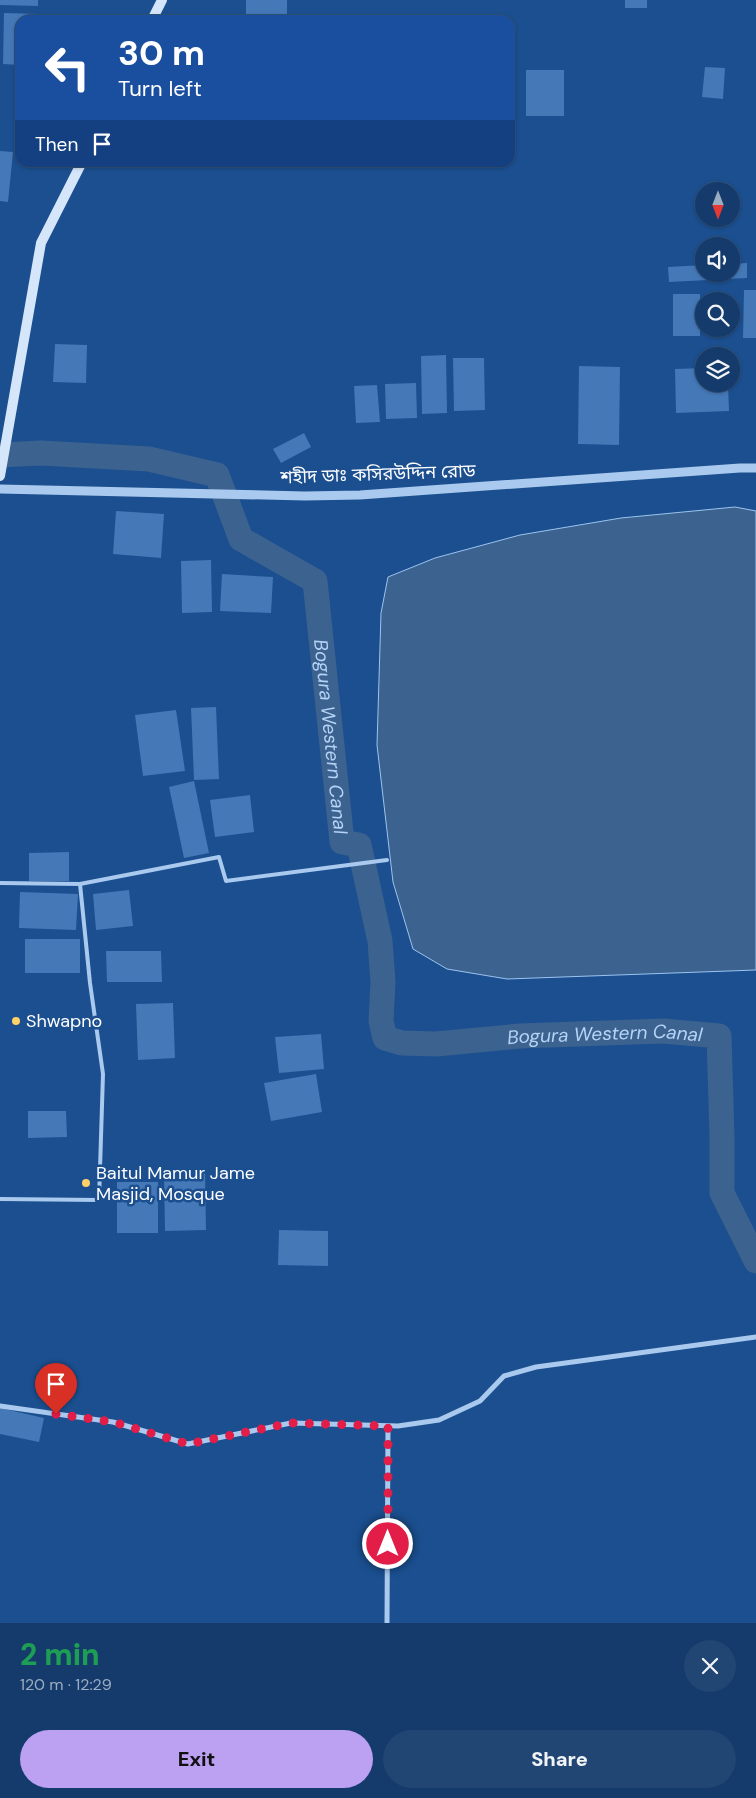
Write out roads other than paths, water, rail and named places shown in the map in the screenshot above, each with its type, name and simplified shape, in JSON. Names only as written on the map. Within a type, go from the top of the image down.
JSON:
[{"type":"main road","points":[[154,15],[162,0]]},
{"type":"main road","points":[[0,474],[41,243],[79,167]]},
{"type":"street","name":"শহীদ ডাঃ কসিরউদ্দিন রোড","points":[[0,489],[305,496],[360,495],[756,468]]},
{"type":"street","points":[[0,1406],[113,1422],[188,1444],[291,1423],[398,1426],[440,1420],[480,1401],[504,1376],[536,1367],[756,1337]]},
{"type":"street","points":[[387,1623],[388,1426]]},
{"type":"lane","points":[[0,883],[80,884],[219,857],[226,881],[387,860]]},
{"type":"lane","points":[[0,1199],[99,1200],[103,1074],[90,983],[80,884]]},
{"type":"water","points":[[735,507],[756,511],[756,970],[507,979],[447,969],[413,949],[393,882],[377,745],[381,613],[388,577],[435,558],[520,535],[621,518]]},
{"type":"waterway","name":"Bogura Western Canal","points":[[0,455],[41,453],[149,459],[217,475],[241,539],[315,581],[342,842],[359,845],[380,941],[383,982],[381,1021],[385,1038],[402,1043],[436,1044],[520,1036],[663,1031],[719,1036],[722,1193],[756,1261]]},
{"type":"place","name":"Shwapno","points":[[16,1021]]},
{"type":"place","name":"Baitul Mamur Jame Masjid, Mosque","points":[[86,1183]]}]
